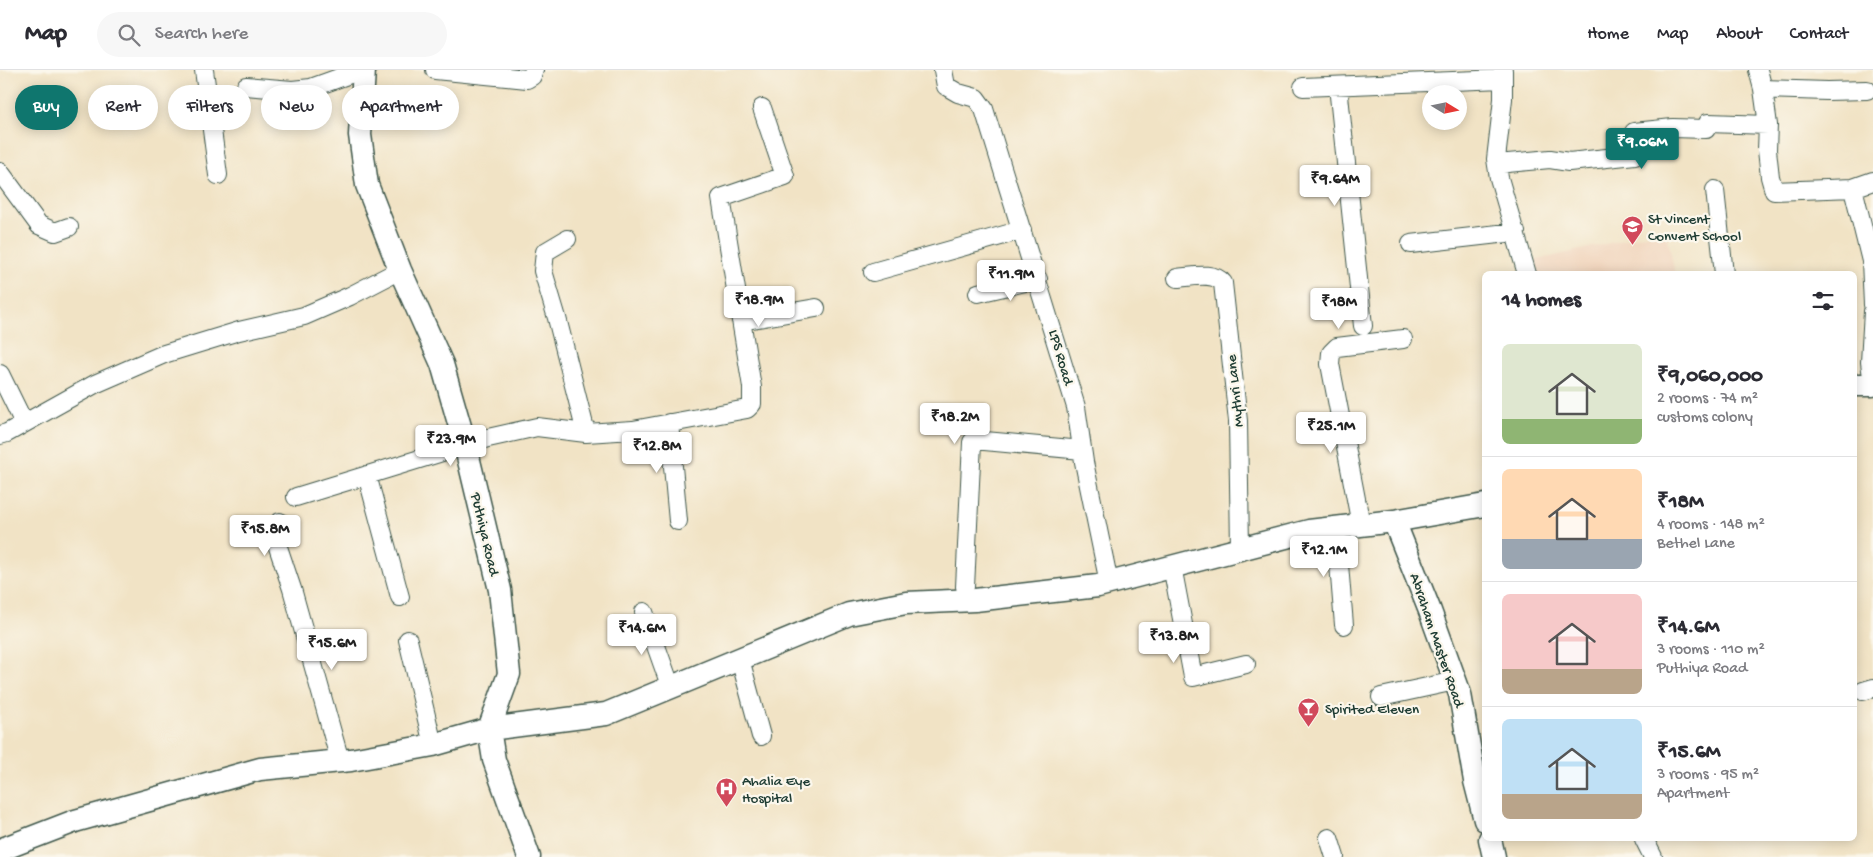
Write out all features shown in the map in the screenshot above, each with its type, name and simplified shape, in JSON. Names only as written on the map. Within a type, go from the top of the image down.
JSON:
[{"type":"street","points":[[204,70],[218,175]]},
{"type":"street","points":[[251,86],[292,90],[311,88],[362,70]]},
{"type":"street","name":"Puthiya Road","points":[[362,70],[360,135],[367,185],[400,270],[442,364],[465,444],[500,590],[509,674],[489,728],[494,760],[529,857]]},
{"type":"street","points":[[435,70],[527,79],[532,76],[534,70]]},
{"type":"street","name":"LPS Road","points":[[943,70],[946,86],[958,93],[976,98],[984,108],[1076,407],[1082,450],[1109,583]]},
{"type":"street","points":[[1758,70],[1763,89],[1768,125],[1767,150],[1770,177],[1774,191],[1853,188],[1873,181]]},
{"type":"street","points":[[1303,87],[1503,75],[1503,99],[1496,157],[1499,178],[1526,271]]},
{"type":"street","points":[[1338,86],[1363,326]]},
{"type":"street","points":[[1763,89],[1867,90]]},
{"type":"street","points":[[296,497],[465,444],[537,427],[586,433],[633,430],[747,409],[752,404],[752,388],[721,198],[785,176],[762,108]]},
{"type":"street","points":[[1497,164],[1550,160],[1569,162],[1635,155],[1634,132],[1673,128],[1706,129],[1708,123],[1768,125]]},
{"type":"street","points":[[0,172],[38,225],[55,232],[69,227]]},
{"type":"street","points":[[1853,188],[1871,261],[1873,305]]},
{"type":"street","points":[[1715,190],[1724,271]]},
{"type":"street","points":[[872,272],[1022,230]]},
{"type":"street","points":[[1411,244],[1516,232]]},
{"type":"street","points":[[567,239],[545,252],[543,271],[586,433]]},
{"type":"street","points":[[0,435],[95,384],[164,354],[239,331],[304,316],[350,296],[400,270]]},
{"type":"street","name":"Mythri Lane","points":[[1177,278],[1212,276],[1220,278],[1223,283],[1238,421],[1240,548]]},
{"type":"street","points":[[978,293],[1038,279]]},
{"type":"street","points":[[741,321],[816,308]]},
{"type":"street","points":[[1857,385],[1873,385],[1870,362],[1873,311]]},
{"type":"street","points":[[1361,525],[1332,376],[1331,353],[1337,347],[1403,339]]},
{"type":"street","points":[[0,374],[24,423]]},
{"type":"street","points":[[669,423],[678,521]]},
{"type":"street","points":[[965,587],[972,442],[974,440],[1082,450]]},
{"type":"street","points":[[367,475],[400,597]]},
{"type":"street","points":[[0,850],[75,821],[260,768],[340,761],[433,745],[489,728],[606,714],[849,614],[906,603],[975,600],[1098,586],[1308,531],[1394,521],[1482,506]]},
{"type":"street","name":"Abraham Master Road","points":[[1394,521],[1430,611],[1460,694],[1475,781],[1482,808]]},
{"type":"street","points":[[280,522],[276,541],[292,589],[340,761]]},
{"type":"street","points":[[1336,528],[1344,625]]},
{"type":"street","points":[[1172,566],[1193,677],[1246,664]]},
{"type":"street","points":[[644,612],[671,688]]},
{"type":"street","points":[[408,640],[433,745]]},
{"type":"street","points":[[740,659],[761,736]]},
{"type":"street","points":[[1380,697],[1455,681]]},
{"type":"street","points":[[1329,838],[1335,857]]},
{"type":"street","points":[[1490,841],[1494,857]]},
{"type":"street","points":[[1645,841],[1653,857]]},
{"type":"shaded area","name":"St Vincent Convent School","points":[[1666,230],[1674,271],[1525,271],[1524,263]]},
{"type":"place","name":"St Vincent Convent School","points":[[1632,246]]},
{"type":"place","name":"Spirited Eleven","points":[[1309,727]]},
{"type":"place","name":"Ahalia Eye Hospital","points":[[726,808]]}]
